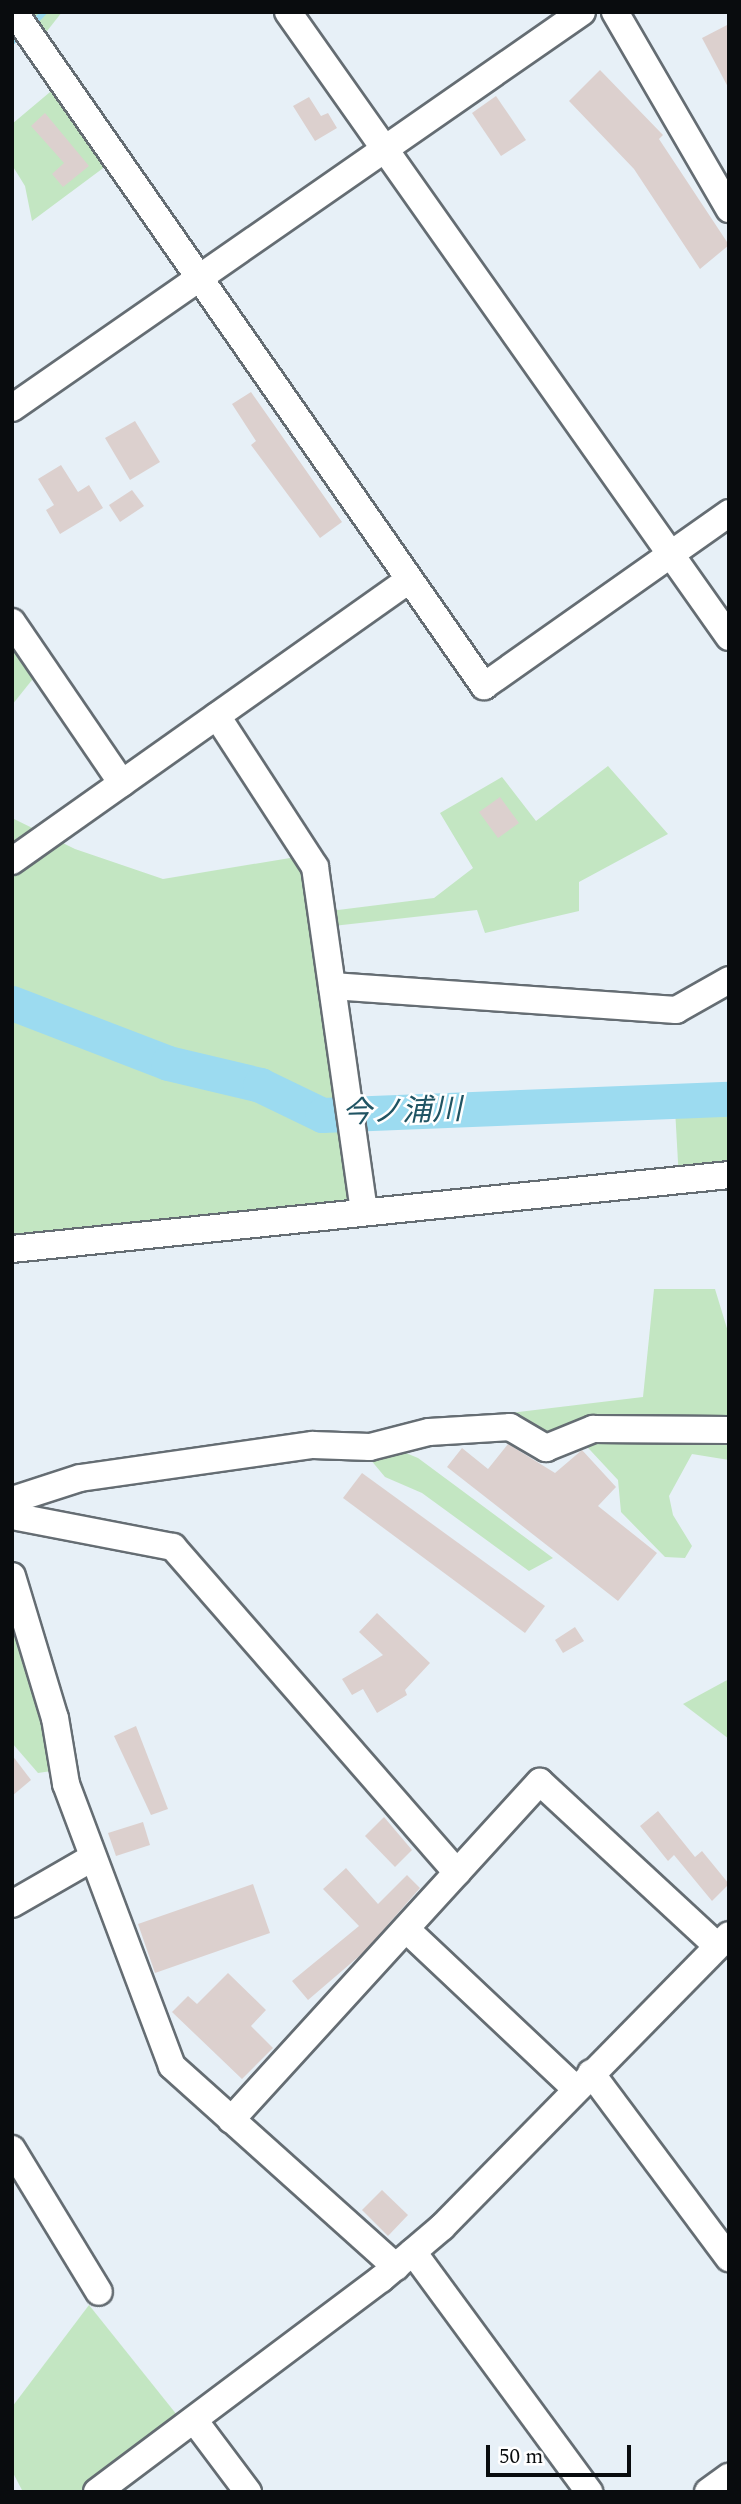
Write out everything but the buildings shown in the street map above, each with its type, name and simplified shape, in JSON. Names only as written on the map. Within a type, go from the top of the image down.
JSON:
[{"type":"street","points":[[14,12],[197,279],[484,686],[729,513]]},
{"type":"street","points":[[288,12],[729,637]]},
{"type":"street","points":[[12,408],[582,12]]},
{"type":"street","points":[[615,12],[729,209]]},
{"type":"street","points":[[12,861],[409,580]]},
{"type":"street","points":[[12,622],[122,783]]},
{"type":"street","points":[[217,716],[315,867],[364,1211]]},
{"type":"street","points":[[332,986],[676,1010],[729,980]]},
{"type":"street","points":[[12,1249],[729,1175]]},
{"type":"street","points":[[12,1500],[80,1478],[313,1445],[370,1447],[429,1432],[510,1427],[546,1448],[593,1429],[729,1430]]},
{"type":"street","points":[[12,1516],[173,1548],[457,1873]]},
{"type":"street","points":[[12,1576],[55,1718],[66,1784],[172,2066],[231,2120],[404,2260],[589,2492]]},
{"type":"street","points":[[97,2492],[404,2260],[723,1940],[540,1782],[231,2120]]},
{"type":"street","points":[[12,1904],[92,1858]]},
{"type":"street","points":[[406,1929],[584,2081],[729,2258]]},
{"type":"street","points":[[12,2149],[99,2292]]},
{"type":"street","points":[[194,2420],[248,2492]]},
{"type":"street","points":[[708,2492],[729,2477]]},
{"type":"green space","points":[[19,12],[62,12],[40,40]]},
{"type":"green space","points":[[56,87],[110,163],[32,221],[25,186],[12,165],[12,124]]},
{"type":"green space","points":[[12,624],[36,675],[12,705]]},
{"type":"green space","points":[[608,766],[668,834],[579,882],[579,911],[485,933],[477,910],[324,927],[322,912],[434,898],[473,868],[440,813],[502,777],[536,821]]},
{"type":"green space","points":[[12,818],[75,849],[163,879],[308,855],[364,1211],[12,1249]]},
{"type":"green space","points":[[729,1089],[729,1175],[679,1180],[674,1091]]},
{"type":"green space","points":[[654,1289],[715,1289],[729,1335],[729,1460],[692,1454],[669,1496],[673,1515],[692,1546],[685,1558],[665,1557],[621,1512],[618,1480],[577,1436],[542,1438],[436,1422],[643,1397]]},
{"type":"green space","points":[[384,1444],[418,1458],[553,1558],[529,1571],[422,1493],[385,1477],[360,1447]]},
{"type":"green space","points":[[12,1621],[58,1770],[38,1773],[12,1743]]},
{"type":"green space","points":[[729,1679],[729,1739],[683,1704]]},
{"type":"green space","points":[[89,2305],[181,2420],[97,2492],[23,2492],[12,2471],[12,2407]]},
{"type":"waterway","points":[[31,26],[44,12]]},
{"type":"waterway","points":[[12,42],[23,33]]},
{"type":"waterway","name":"今ノ浦川","points":[[12,1003],[168,1063],[260,1085],[322,1115],[729,1099]]}]
